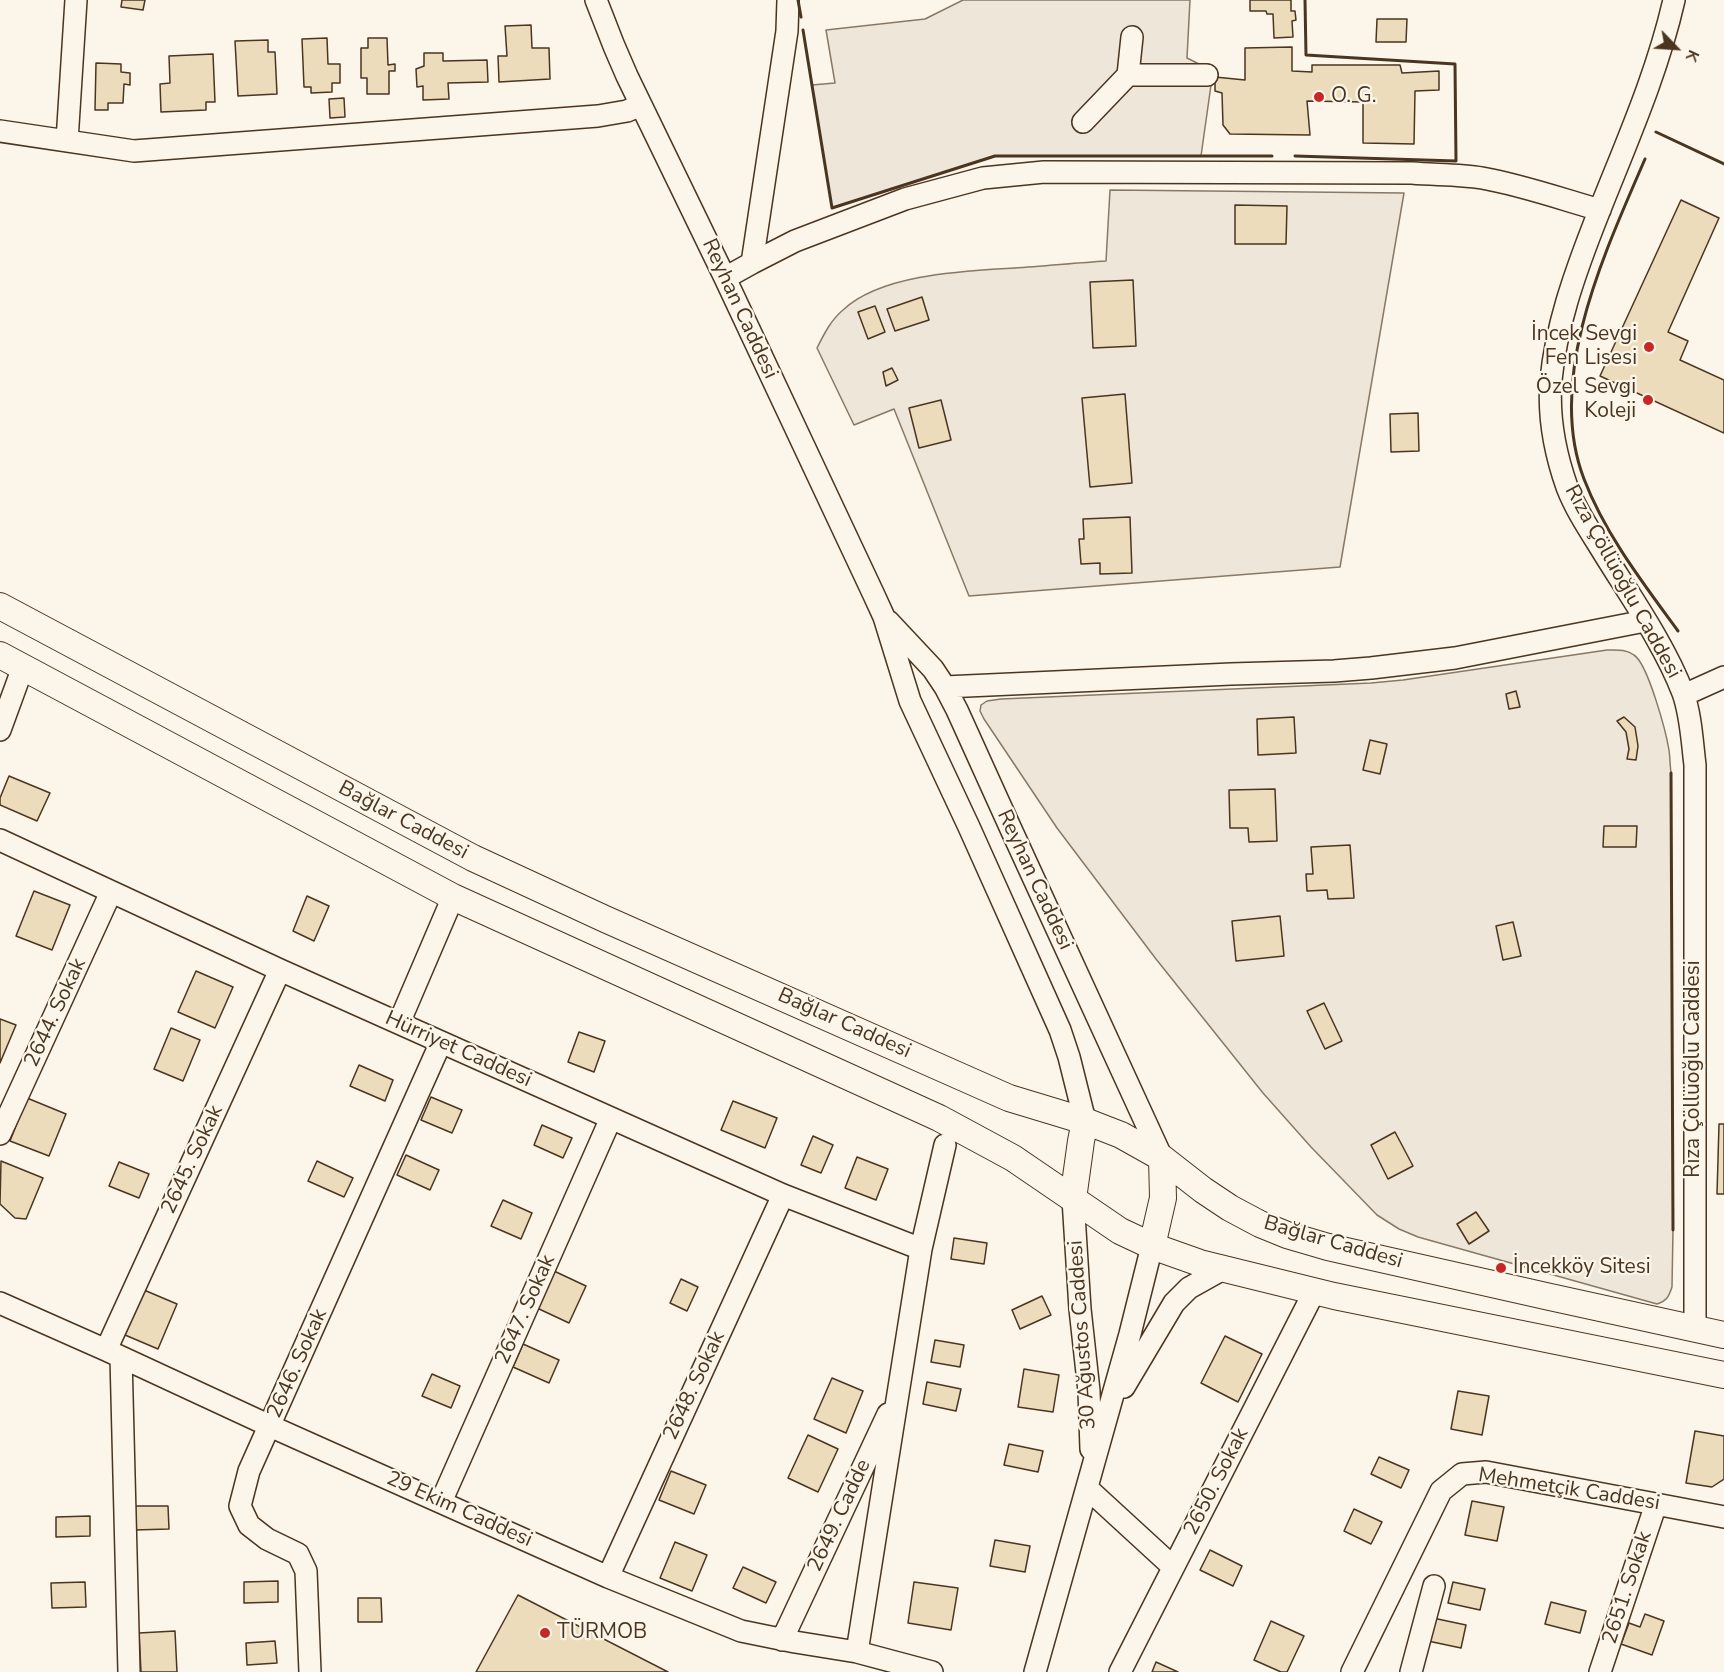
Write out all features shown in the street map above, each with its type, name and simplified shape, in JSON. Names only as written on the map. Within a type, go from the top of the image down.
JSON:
[{"type":"main road","name":"Bağlar Caddesi","points":[[0,606],[473,858],[1009,1098],[1085,1121],[1121,1135],[1162,1158],[1203,1190],[1260,1224],[1328,1247],[1724,1335]]},
{"type":"main road","name":"Bağlar Caddesi","points":[[0,655],[453,897],[939,1118],[1013,1158],[1120,1231],[1152,1246],[1223,1269],[1314,1292],[1724,1375]]},
{"type":"main road","points":[[1073,1199],[1085,1121]]},
{"type":"main road","points":[[1152,1246],[1163,1198],[1162,1158]]},
{"type":"street","points":[[67,141],[76,0]]},
{"type":"street","name":"Reyhan Caddesi","points":[[596,0],[641,105],[836,510],[884,617],[910,701],[1060,1030],[1085,1121]]},
{"type":"street","points":[[752,262],[787,31],[788,0]]},
{"type":"street","name":"Rıza Çöllüoğlu Caddesi","points":[[1674,0],[1655,70],[1579,265],[1560,327],[1551,381],[1551,418],[1562,470],[1580,515],[1670,664],[1684,695],[1690,725],[1695,765],[1695,1329]]},
{"type":"street","points":[[1083,122],[1128,75],[1132,37]]},
{"type":"street","points":[[1128,75],[1207,75]]},
{"type":"street","points":[[0,131],[134,151],[598,116],[627,111],[641,105]]},
{"type":"street","points":[[725,278],[795,241],[905,199],[983,178],[1044,172],[1400,173],[1457,176],[1500,182],[1600,210]]},
{"type":"street","name":"Reyhan Caddesi","points":[[884,617],[933,669],[945,687],[1162,1158]]},
{"type":"street","points":[[945,687],[1371,668],[1455,658],[1645,621]]},
{"type":"street","points":[[0,730],[23,668]]},
{"type":"street","points":[[1684,695],[1724,677]]},
{"type":"street","name":"Hürriyet Caddesi","points":[[0,840],[280,970],[783,1195],[921,1249]]},
{"type":"street","name":"2644. Sokak","points":[[0,1134],[111,892]]},
{"type":"street","points":[[399,1023],[453,897]]},
{"type":"street","name":"2645. Sokak","points":[[129,1672],[114,1353],[280,970]]},
{"type":"street","name":"2646. Sokak","points":[[310,1672],[306,1571],[298,1554],[267,1539],[249,1525],[240,1506],[249,1471],[441,1042]]},
{"type":"street","name":"2647. Sokak","points":[[441,1502],[611,1118]]},
{"type":"street","name":"2649. Cadde","points":[[857,1652],[921,1249],[945,1145]]},
{"type":"street","name":"2648. Sokak","points":[[608,1577],[783,1195]]},
{"type":"street","name":"30 Ağustos Caddesi","points":[[1073,1199],[1080,1309],[1089,1391],[1089,1479]]},
{"type":"street","name":"30 Ağustos Caddesi","points":[[1035,1672],[1130,1334],[1152,1246]]},
{"type":"street","points":[[1107,1417],[1174,1303],[1189,1288],[1223,1269]]},
{"type":"street","name":"2650. Sokak","points":[[1120,1672],[1314,1292]]},
{"type":"street","name":"29 Ekim Caddesi","points":[[0,1304],[114,1353],[270,1426],[608,1577],[741,1631],[857,1652],[932,1672]]},
{"type":"street","name":"2649. Cadde","points":[[782,1640],[898,1392]]},
{"type":"street","name":"Mehmetçik Caddesi","points":[[1353,1672],[1441,1491],[1462,1474],[1486,1472],[1724,1517]]},
{"type":"street","points":[[1089,1479],[1173,1568]]},
{"type":"street","name":"2651. Sokak","points":[[1600,1672],[1656,1504]]},
{"type":"street","points":[[1411,1672],[1434,1586]]},
{"type":"shaded area","points":[[963,0],[1190,0],[1187,58],[1213,71],[1201,156],[995,156],[832,208],[812,85],[835,83],[826,30],[925,19]]},
{"type":"shaded area","points":[[1110,190],[1404,193],[1340,567],[969,596],[894,409],[854,425],[817,348],[831,323],[843,310],[859,298],[879,289],[924,277],[948,273],[1106,261]]},
{"type":"shaded area","points":[[1607,650],[1631,653],[1645,671],[1664,729],[1671,773],[1672,1287],[1667,1298],[1657,1304],[1418,1237],[1399,1229],[1377,1215],[1263,1093],[1156,959],[1057,828],[980,711],[981,705],[987,701],[1001,699],[1403,680]]},
{"type":"building","points":[[122,0],[145,0],[143,10],[121,7]]},
{"type":"building","points":[[1250,0],[1291,0],[1291,11],[1295,11],[1296,20],[1292,21],[1293,37],[1274,38],[1273,14],[1267,14],[1266,11],[1250,11]]},
{"type":"building","points":[[1377,19],[1407,19],[1406,42],[1376,42]]},
{"type":"building","points":[[531,25],[532,48],[549,48],[550,79],[499,82],[498,56],[507,56],[505,26]]},
{"type":"building","points":[[327,38],[328,64],[340,64],[340,83],[332,83],[332,92],[311,93],[311,87],[304,87],[302,39]]},
{"type":"building","points":[[368,38],[387,38],[388,65],[395,64],[395,71],[389,71],[389,94],[367,94],[367,78],[361,78],[361,48],[368,48]]},
{"type":"building","points":[[268,40],[268,52],[275,52],[277,94],[238,96],[235,41]]},
{"type":"building","name":"O. G.","points":[[1292,47],[1292,71],[1312,72],[1312,65],[1400,65],[1402,73],[1439,71],[1439,90],[1415,91],[1414,144],[1363,143],[1363,102],[1307,101],[1310,135],[1230,134],[1223,125],[1222,93],[1215,91],[1215,77],[1245,80],[1245,48]]},
{"type":"building","points":[[424,53],[443,53],[443,61],[487,60],[488,82],[448,83],[449,99],[423,100],[423,86],[417,87],[416,69],[424,66]]},
{"type":"building","points":[[213,54],[215,102],[206,102],[206,110],[161,112],[160,84],[170,83],[169,56]]},
{"type":"building","points":[[96,63],[121,64],[121,72],[130,73],[130,85],[124,84],[123,103],[108,103],[108,110],[95,110]]},
{"type":"building","points":[[344,98],[345,117],[330,118],[329,99]]},
{"type":"building","points":[[1681,200],[1719,218],[1668,332],[1688,341],[1680,360],[1724,380],[1724,433],[1600,376]]},
{"type":"building","points":[[1235,205],[1287,206],[1286,244],[1235,244]]},
{"type":"building","points":[[1133,280],[1136,346],[1093,348],[1090,282]]},
{"type":"building","points":[[922,297],[929,320],[895,331],[887,309]]},
{"type":"building","points":[[875,306],[885,332],[868,339],[858,312]]},
{"type":"building","points":[[892,368],[898,380],[886,386],[883,372]]},
{"type":"building","points":[[1125,394],[1132,483],[1090,487],[1082,398]]},
{"type":"building","points":[[941,400],[951,440],[919,448],[909,408]]},
{"type":"building","points":[[1418,413],[1419,451],[1391,452],[1390,414]]},
{"type":"building","points":[[1130,517],[1132,573],[1100,574],[1100,563],[1081,564],[1079,539],[1084,539],[1083,519]]},
{"type":"building","points":[[1516,691],[1520,707],[1509,709],[1506,694]]},
{"type":"building","points":[[1294,717],[1296,753],[1258,755],[1257,719]]},
{"type":"building","points":[[1624,717],[1635,727],[1638,746],[1636,760],[1627,759],[1629,749],[1626,732],[1617,721]]},
{"type":"building","points":[[1370,740],[1387,744],[1380,774],[1363,770]]},
{"type":"building","points":[[9,776],[50,793],[37,821],[0,805],[0,798]]},
{"type":"building","points":[[1275,789],[1277,841],[1249,842],[1248,828],[1230,828],[1229,790]]},
{"type":"building","points":[[1604,826],[1637,826],[1636,847],[1603,847]]},
{"type":"building","points":[[1350,845],[1354,898],[1328,899],[1327,890],[1307,891],[1306,874],[1313,874],[1311,847]]},
{"type":"building","points":[[34,891],[70,905],[52,950],[16,936]]},
{"type":"building","points":[[307,896],[329,906],[314,941],[293,931]]},
{"type":"building","points":[[1280,916],[1284,956],[1236,961],[1232,921]]},
{"type":"building","points":[[1513,922],[1521,956],[1503,960],[1496,926]]},
{"type":"building","points":[[196,971],[233,987],[215,1028],[178,1012]]},
{"type":"building","points":[[1324,1003],[1342,1041],[1325,1049],[1307,1011]]},
{"type":"building","points":[[0,1019],[16,1025],[0,1063]]},
{"type":"building","points":[[171,1028],[200,1040],[183,1081],[154,1069]]},
{"type":"building","points":[[579,1032],[605,1041],[594,1072],[568,1062]]},
{"type":"building","points":[[359,1065],[393,1080],[385,1101],[350,1086]]},
{"type":"building","points":[[431,1097],[462,1110],[452,1133],[421,1120]]},
{"type":"building","points":[[27,1098],[66,1114],[49,1156],[10,1141]]},
{"type":"building","points":[[733,1101],[777,1118],[765,1148],[721,1130]]},
{"type":"building","points":[[1719,1124],[1724,1124],[1724,1194],[1717,1194]]},
{"type":"building","points":[[542,1125],[572,1138],[563,1158],[534,1145]]},
{"type":"building","points":[[1395,1132],[1413,1166],[1388,1179],[1371,1145]]},
{"type":"building","points":[[813,1136],[833,1145],[821,1173],[801,1165]]},
{"type":"building","points":[[406,1155],[439,1170],[430,1190],[397,1175]]},
{"type":"building","points":[[857,1157],[888,1169],[876,1200],[845,1188]]},
{"type":"building","points":[[1,1161],[43,1178],[26,1219],[15,1218],[0,1204]]},
{"type":"building","points":[[317,1161],[353,1178],[344,1197],[308,1181]]},
{"type":"building","points":[[119,1162],[149,1174],[139,1198],[109,1186]]},
{"type":"building","points":[[503,1200],[532,1213],[521,1239],[491,1226]]},
{"type":"building","points":[[1476,1212],[1489,1231],[1469,1244],[1457,1224]]},
{"type":"building","points":[[954,1238],[987,1243],[984,1264],[951,1259]]},
{"type":"building","points":[[554,1271],[586,1286],[569,1323],[537,1308]]},
{"type":"building","points":[[681,1279],[698,1287],[687,1311],[670,1303]]},
{"type":"building","points":[[144,1290],[177,1304],[158,1349],[125,1335]]},
{"type":"building","points":[[1042,1296],[1051,1315],[1020,1329],[1012,1310]]},
{"type":"building","points":[[1225,1336],[1262,1354],[1238,1402],[1201,1383]]},
{"type":"building","points":[[935,1340],[964,1345],[960,1367],[931,1362]]},
{"type":"building","points":[[523,1344],[559,1360],[549,1383],[513,1367]]},
{"type":"building","points":[[1024,1369],[1059,1375],[1053,1412],[1018,1407]]},
{"type":"building","points":[[432,1374],[460,1386],[451,1408],[422,1396]]},
{"type":"building","points":[[832,1378],[863,1391],[846,1433],[814,1419]]},
{"type":"building","points":[[927,1382],[961,1389],[956,1411],[923,1404]]},
{"type":"building","points":[[1458,1391],[1489,1396],[1482,1435],[1451,1429]]},
{"type":"building","points":[[1695,1431],[1724,1436],[1724,1479],[1712,1487],[1686,1483]]},
{"type":"building","points":[[808,1435],[838,1449],[818,1492],[788,1478]]},
{"type":"building","points":[[1009,1444],[1043,1451],[1038,1472],[1004,1465]]},
{"type":"building","points":[[1379,1457],[1409,1470],[1401,1488],[1371,1474]]},
{"type":"building","points":[[671,1471],[706,1485],[694,1514],[659,1500]]},
{"type":"building","points":[[1472,1501],[1504,1507],[1497,1541],[1465,1535]]},
{"type":"building","points":[[134,1506],[168,1506],[169,1529],[134,1530]]},
{"type":"building","points":[[1354,1509],[1382,1522],[1371,1544],[1344,1531]]},
{"type":"building","points":[[90,1516],[90,1536],[56,1537],[56,1517]]},
{"type":"building","points":[[995,1540],[1030,1546],[1025,1572],[990,1566]]},
{"type":"building","points":[[675,1542],[707,1555],[692,1591],[660,1578]]},
{"type":"building","points":[[1210,1550],[1242,1566],[1233,1586],[1200,1570]]},
{"type":"building","points":[[743,1567],[776,1582],[766,1603],[733,1588]]},
{"type":"building","points":[[278,1581],[278,1602],[244,1603],[244,1582]]},
{"type":"building","points":[[85,1582],[86,1607],[52,1608],[51,1583]]},
{"type":"building","points":[[914,1582],[958,1588],[951,1630],[908,1623]]},
{"type":"building","points":[[1453,1582],[1485,1589],[1480,1610],[1448,1603]]},
{"type":"building","name":"TÜRMOB","points":[[518,1595],[668,1672],[476,1672]]},
{"type":"building","points":[[358,1598],[381,1598],[382,1622],[358,1622]]},
{"type":"building","points":[[1551,1602],[1586,1611],[1580,1633],[1545,1624]]},
{"type":"building","points":[[1645,1614],[1664,1621],[1652,1655],[1621,1644],[1629,1623],[1640,1627]]},
{"type":"building","points":[[1433,1618],[1466,1625],[1461,1648],[1428,1641]]},
{"type":"building","points":[[1271,1621],[1304,1636],[1287,1672],[1281,1672],[1254,1660]]},
{"type":"building","points":[[175,1631],[177,1672],[141,1672],[139,1633]]},
{"type":"building","points":[[275,1641],[277,1663],[247,1665],[246,1643]]},
{"type":"building","points":[[1156,1662],[1178,1672],[1152,1672]]},
{"type":"wall","points":[[798,0],[801,17]]},
{"type":"wall","points":[[1295,156],[1456,161],[1455,64],[1306,55],[1305,0]]},
{"type":"wall","points":[[803,30],[832,208],[995,156],[1272,156]]},
{"type":"wall","points":[[1656,132],[1724,164]]},
{"type":"wall","points":[[1645,159],[1613,234],[1585,316],[1576,358],[1571,399],[1574,440],[1584,479],[1593,499],[1626,558],[1678,631]]},
{"type":"wall","points":[[1671,773],[1673,1230]]},
{"type":"place","name":"O. G.","points":[[1319,97]]},
{"type":"place","name":"İncek Sevgi Fen Lisesi","points":[[1649,347]]},
{"type":"place","name":"Özel Sevgi Koleji","points":[[1648,400]]},
{"type":"place","name":"İncekköy Sitesi","points":[[1501,1268]]},
{"type":"place","name":"TÜRMOB","points":[[545,1633]]}]
